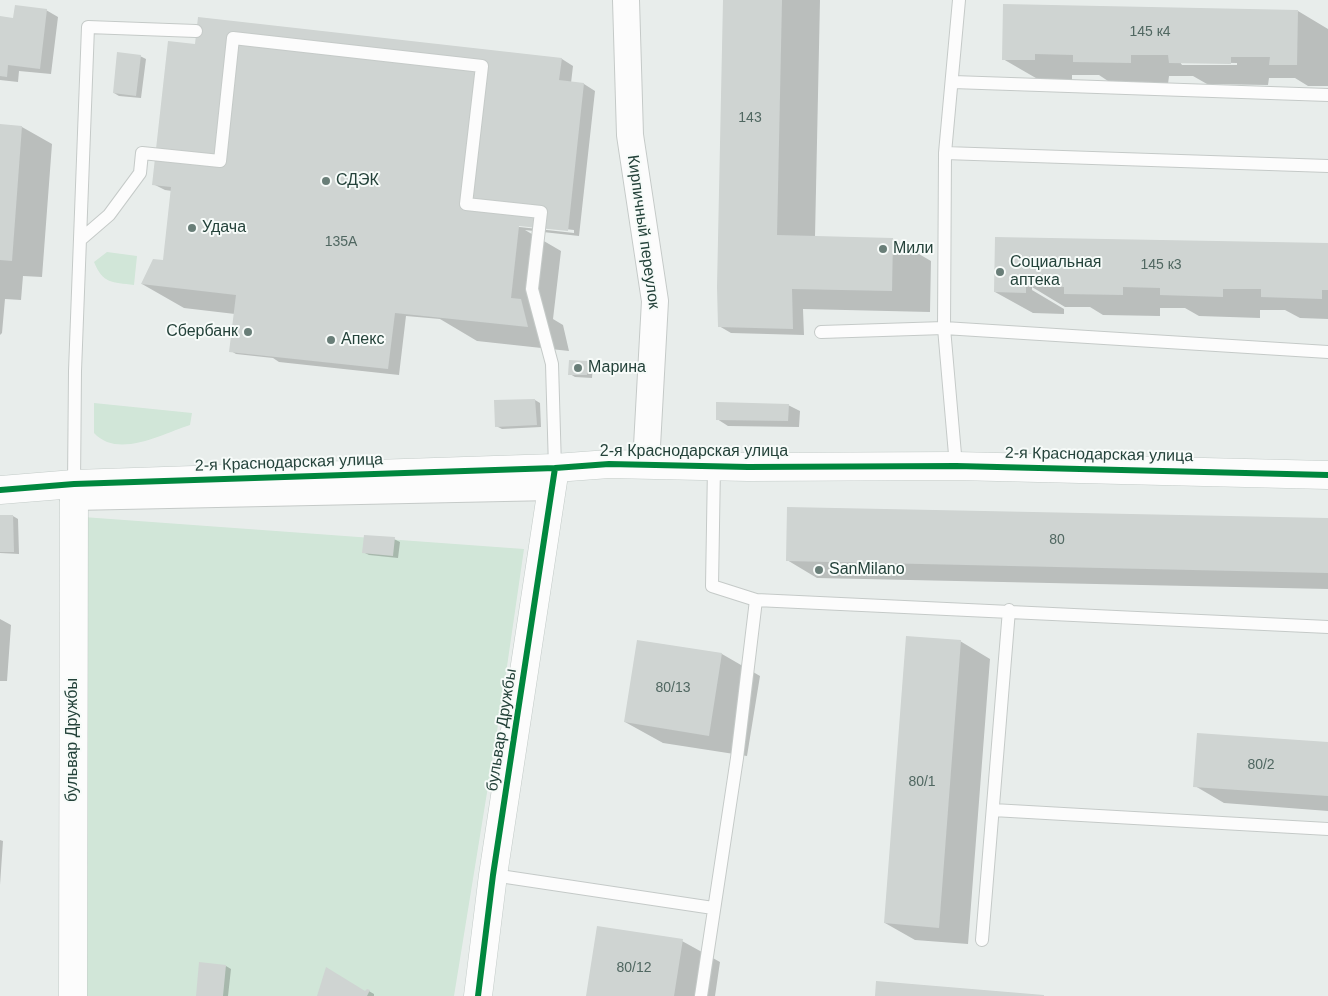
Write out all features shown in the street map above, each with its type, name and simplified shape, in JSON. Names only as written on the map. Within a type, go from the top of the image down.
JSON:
[{"type":"street","name":"Кирпичный переулок","points":[[626,0],[630,135],[655,301],[646,464]]},
{"type":"street","name":"2-я Краснодарская улица","points":[[0,490],[73,491],[553,478],[609,464],[956,466],[1328,474]]},
{"type":"street","name":"бульвар Дружбы","points":[[478,996],[493,875],[553,478]]},
{"type":"street","name":"бульвар Дружбы","points":[[73,491],[73,996]]},
{"type":"lane","points":[[955,0],[953,82],[945,153],[944,328],[956,466]]},
{"type":"lane","points":[[73,491],[88,27],[196,31]]},
{"type":"lane","points":[[80,240],[105,220],[140,173],[142,153],[220,161],[233,38],[482,66],[466,204],[541,212],[532,289],[552,364],[553,478]]},
{"type":"lane","points":[[953,82],[1328,95]]},
{"type":"lane","points":[[945,153],[1328,166]]},
{"type":"lane","points":[[822,332],[944,328],[1328,352]]},
{"type":"lane","points":[[714,466],[712,586],[756,600],[1009,610],[1328,627]]},
{"type":"lane","points":[[701,996],[737,758],[756,600]]},
{"type":"lane","points":[[982,940],[1009,610]]},
{"type":"lane","points":[[993,810],[1328,829]]},
{"type":"lane","points":[[493,875],[713,908]]},
{"type":"green space","points":[[107,252],[137,256],[134,285],[109,281],[101,274],[94,262]]},
{"type":"green space","points":[[94,403],[192,413],[190,425],[140,442],[115,444],[104,440],[94,433]]},
{"type":"green space","points":[[83,517],[524,549],[503,694],[454,996],[82,996]]},
{"type":"building","points":[[723,0],[782,0],[777,235],[893,238],[892,291],[792,289],[793,329],[718,327],[717,287]]},
{"type":"building","points":[[1003,4],[1298,10],[1297,65],[1269,65],[1270,57],[1231,57],[1231,64],[1169,63],[1168,55],[1131,55],[1131,63],[1073,62],[1073,55],[1035,54],[1035,60],[1002,60]]},
{"type":"building","points":[[15,5],[47,9],[40,69],[8,65],[7,77],[0,76],[0,16],[13,18]]},
{"type":"building","points":[[198,17],[562,58],[559,80],[584,83],[568,231],[519,226],[511,298],[521,299],[528,327],[395,313],[388,369],[229,352],[236,295],[141,284],[153,259],[163,260],[171,187],[152,185],[168,41],[195,44]]},
{"type":"building","points":[[117,52],[141,55],[136,96],[113,93]]},
{"type":"building","points":[[0,124],[22,126],[12,261],[0,260]]},
{"type":"building","points":[[995,237],[1328,243],[1328,290],[1322,290],[1322,299],[1261,297],[1261,289],[1223,289],[1223,297],[1160,295],[1160,288],[1123,287],[1123,295],[1064,294],[1064,287],[1026,286],[1026,293],[994,292]]},
{"type":"building","name":"Марина","points":[[569,360],[588,361],[587,375],[568,375]]},
{"type":"building","points":[[535,399],[537,425],[495,427],[494,400]]},
{"type":"building","points":[[716,402],[789,404],[788,421],[716,420]]},
{"type":"building","points":[[787,507],[1328,518],[1328,573],[786,561]]},
{"type":"building","points":[[0,515],[13,515],[14,552],[0,552]]},
{"type":"building","points":[[364,535],[395,537],[393,556],[362,553]]},
{"type":"building","points":[[906,636],[961,640],[939,928],[884,923]]},
{"type":"building","points":[[637,640],[722,653],[709,736],[624,722]]},
{"type":"building","points":[[1197,733],[1328,742],[1328,796],[1193,787]]},
{"type":"building","points":[[597,926],[683,939],[674,996],[586,996]]},
{"type":"building","points":[[199,962],[226,965],[223,996],[196,996]]},
{"type":"building","points":[[326,967],[365,991],[367,989],[370,990],[367,996],[317,996]]},
{"type":"building","points":[[876,981],[1044,995],[1044,996],[875,996]]},
{"type":"cycle path","points":[[0,490],[74,484],[555,468],[609,464],[748,467],[956,466],[1328,475]]},
{"type":"cycle path","points":[[478,996],[493,875],[555,468]]},
{"type":"place","name":"СДЭК","points":[[326,181]]},
{"type":"place","name":"Удача","points":[[192,228]]},
{"type":"place","name":"Мили","points":[[883,249]]},
{"type":"place","name":"Социальная аптека","points":[[1000,272]]},
{"type":"place","name":"Сбербанк","points":[[248,332]]},
{"type":"place","name":"Апекс","points":[[331,340]]},
{"type":"place","name":"Марина","points":[[578,368]]},
{"type":"place","name":"SanMilano","points":[[819,570]]}]
